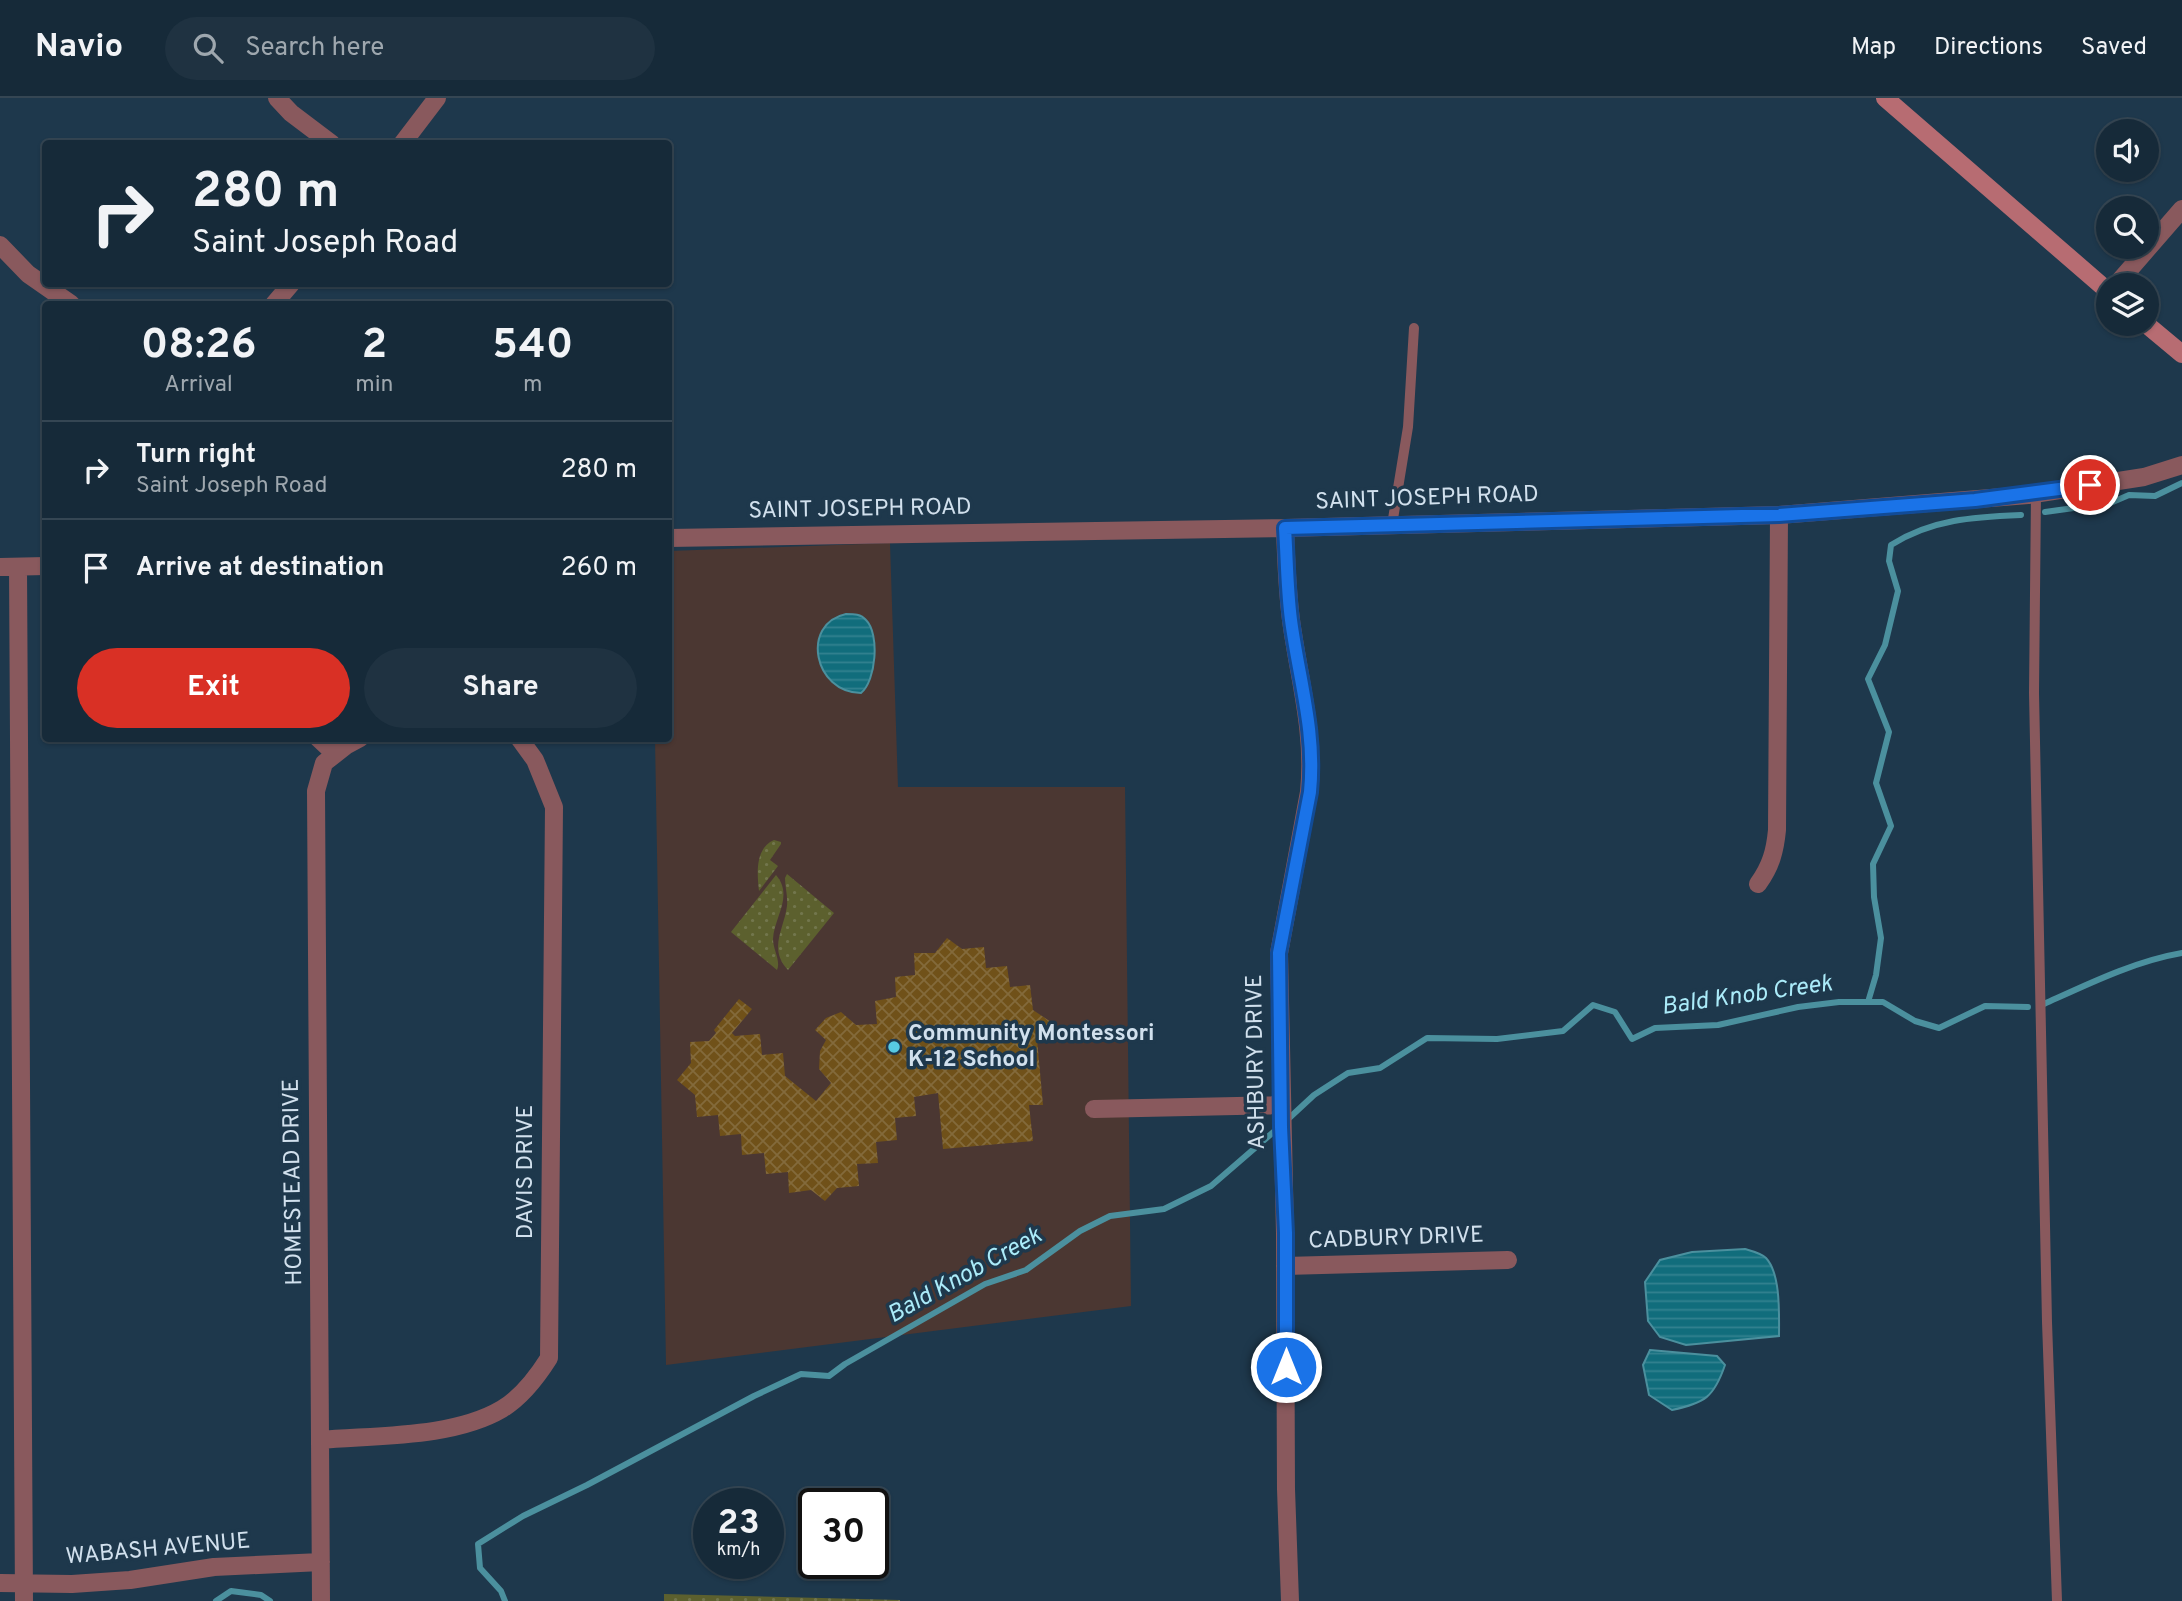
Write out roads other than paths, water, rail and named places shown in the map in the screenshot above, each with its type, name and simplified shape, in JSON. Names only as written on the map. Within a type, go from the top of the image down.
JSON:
[{"type":"main road","points":[[1885,98],[2096,281]]},
{"type":"main road","points":[[2159,335],[2182,354]]},
{"type":"street","points":[[277,98],[327,140]]},
{"type":"street","points":[[405,140],[437,98]]},
{"type":"street","points":[[2126,273],[2182,209]]},
{"type":"street","points":[[0,245],[28,274],[42,284]]},
{"type":"street","points":[[47,287],[67,301]]},
{"type":"street","points":[[277,301],[288,287]]},
{"type":"street","name":"SAINT JOSEPH ROAD","points":[[672,538],[1285,528],[1779,515],[2036,494],[2144,477],[2182,465]]},
{"type":"street","points":[[1758,884],[1768,870],[1775,851],[1777,830],[1779,515]]},
{"type":"street","name":"ASHBURY DRIVE","points":[[1285,528],[1290,606],[1309,714],[1312,766],[1310,792],[1279,953],[1290,1601]]},
{"type":"street","points":[[24,1601],[9,567],[42,566]]},
{"type":"street","points":[[320,742],[330,758],[354,742]]},
{"type":"street","name":"DAVIS DRIVE","points":[[320,1440],[449,1429],[483,1418],[503,1409],[535,1380],[549,1358],[554,807],[535,760],[522,742]]},
{"type":"street","name":"HOMESTEAD DRIVE","points":[[321,1601],[315,816],[316,791],[330,758]]},
{"type":"street","points":[[1094,1109],[1281,1107]]},
{"type":"street","name":"CADBURY DRIVE","points":[[1285,1266],[1508,1260]]},
{"type":"street","name":"WABASH AVENUE","points":[[0,1583],[95,1583],[214,1567],[321,1562]]},
{"type":"lane","points":[[1391,525],[1408,427],[1414,328]]},
{"type":"lane","points":[[2036,494],[2034,693],[2056,1601]]},
{"type":"waterway","points":[[2045,512],[2081,507],[2094,510],[2129,495],[2155,496],[2182,483]]},
{"type":"waterway","points":[[1868,1002],[1876,975],[1881,938],[1874,897],[1873,864],[1891,826],[1876,783],[1889,732],[1868,679],[1885,645],[1898,591],[1889,561],[1891,545],[1906,536],[1954,521],[2021,515]]},
{"type":"waterway","name":"Bald Knob Creek","points":[[2044,1004],[2129,967],[2182,953]]},
{"type":"waterway","name":"Bald Knob Creek","points":[[1286,1121],[1314,1095],[1348,1073],[1380,1068],[1427,1038],[1497,1039],[1563,1031],[1593,1005],[1615,1012],[1632,1039],[1655,1028],[1718,1025],[1798,1007],[1839,1002],[1883,1002],[1915,1021],[1939,1028],[1985,1006],[2028,1007]]},
{"type":"waterway","name":"Bald Knob Creek","points":[[505,1601],[501,1591],[480,1568],[478,1544],[523,1516],[801,1374],[829,1376],[845,1364],[985,1284],[1026,1270],[1080,1231],[1110,1216],[1164,1209],[1211,1186],[1278,1128]]},
{"type":"waterway","name":"Bald Knob Creek","points":[[216,1601],[231,1591],[261,1595],[270,1601]]},
{"type":"place","name":"Community Montessori K-12 School","points":[[894,1047]]}]
